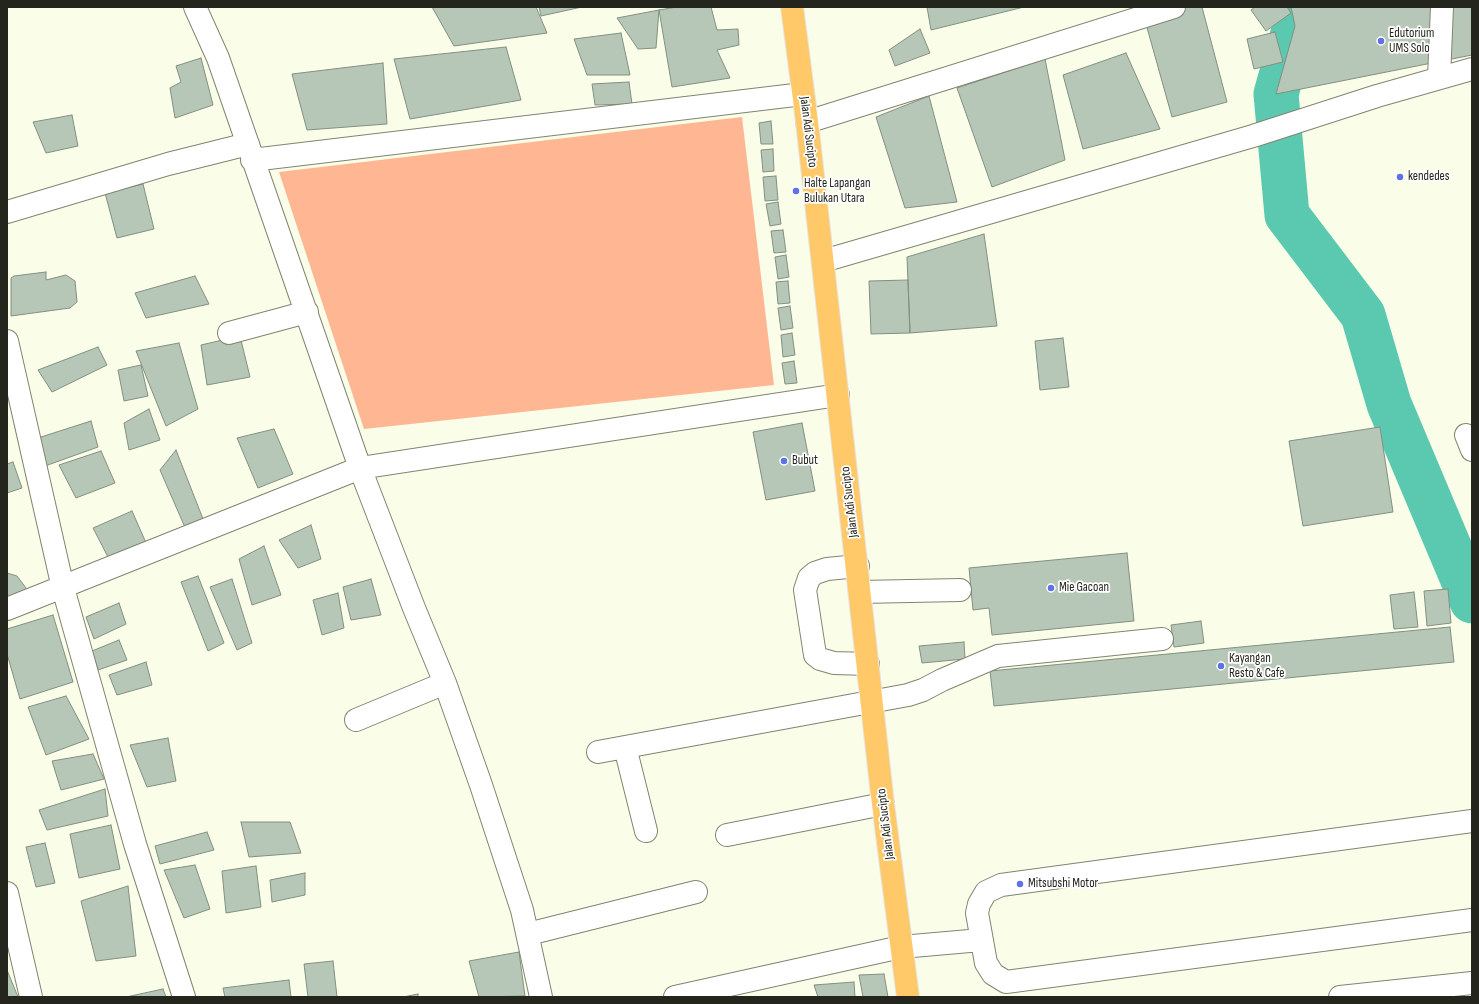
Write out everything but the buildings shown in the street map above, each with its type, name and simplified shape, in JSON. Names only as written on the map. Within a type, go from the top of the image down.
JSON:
[{"type":"highway","name":"Jalan Adi Sucipto","points":[[792,7],[807,122],[858,566],[883,804],[908,997]]},
{"type":"street","points":[[195,7],[218,58],[360,468],[414,608],[445,683],[489,807],[522,910],[541,997]]},
{"type":"street","points":[[807,122],[1174,7]]},
{"type":"street","points":[[1439,78],[1442,7]]},
{"type":"street","points":[[823,261],[1253,136],[1472,69]]},
{"type":"street","points":[[7,212],[168,164],[250,152],[803,94]]},
{"type":"street","points":[[229,333],[307,312]]},
{"type":"street","points":[[8,353],[63,588],[135,844],[184,997]]},
{"type":"street","points":[[7,609],[63,588],[360,468],[838,395]]},
{"type":"street","points":[[858,566],[827,569],[815,573],[809,578],[805,590],[815,655],[820,659],[834,663],[868,664]]},
{"type":"street","points":[[860,592],[960,590]]},
{"type":"street","points":[[598,752],[908,695],[923,690],[942,680],[998,656],[1162,639]]},
{"type":"street","points":[[356,720],[445,683]]},
{"type":"street","points":[[625,748],[646,831]]},
{"type":"street","points":[[727,835],[883,804]]},
{"type":"street","points":[[1472,821],[996,886],[986,892],[979,904],[977,919],[988,969],[999,979],[1011,982],[1472,920]]},
{"type":"street","points":[[528,934],[696,892]]},
{"type":"street","points":[[7,893],[31,997]]},
{"type":"street","points":[[676,997],[901,947],[981,940]]},
{"type":"street","points":[[1340,997],[1472,983]]},
{"type":"shaded area","points":[[742,117],[774,385],[364,429],[279,172]]},
{"type":"waterway","points":[[1291,7],[1295,26],[1276,94],[1287,215],[1363,315],[1389,404],[1472,601]]},
{"type":"place","name":"Edutorium UMS Solo","points":[[1381,41]]},
{"type":"place","name":"kendedes","points":[[1400,177]]},
{"type":"place","name":"Halte Lapangan Bulukan Utara","points":[[796,191]]},
{"type":"place","name":"Bubut","points":[[784,461]]},
{"type":"place","name":"Mie Gacoan","points":[[1051,588]]},
{"type":"place","name":"Kayangan Resto & Cafe","points":[[1221,666]]},
{"type":"place","name":"Mitsubshi Motor","points":[[1020,884]]}]
